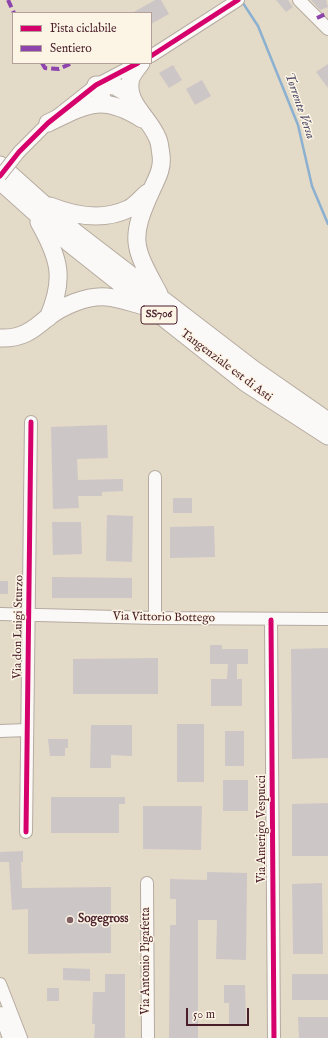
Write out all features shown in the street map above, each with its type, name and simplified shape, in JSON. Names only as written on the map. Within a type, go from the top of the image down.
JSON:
[{"type":"highway","points":[[129,94],[131,77],[140,64]]},
{"type":"highway","points":[[0,338],[10,338],[27,333],[37,328],[48,318],[66,306],[85,299],[107,297],[157,304],[136,244],[137,227],[160,170],[161,158],[158,137],[129,94],[115,86],[96,85],[104,102]]},
{"type":"highway","points":[[48,123],[81,107],[104,102],[125,108],[148,122]]},
{"type":"highway","name":"Tangenziale est di Asti","points":[[0,165],[68,242],[328,421]]},
{"type":"highway","name":"Tangenziale est di Asti","points":[[0,181],[38,207]]},
{"type":"highway","points":[[38,207],[94,216],[111,215],[130,209],[152,189]]},
{"type":"highway","points":[[38,207],[55,252],[59,275],[56,299],[48,318]]},
{"type":"highway","name":"Tangenziale est di Asti","points":[[157,304],[246,383],[328,436]]},
{"type":"street","points":[[299,0],[328,29]]},
{"type":"street","points":[[152,55],[234,2]]},
{"type":"street","points":[[0,176],[19,152],[48,123],[96,85],[136,64]]},
{"type":"street","name":"Via don Luigi Sturzo","points":[[26,832],[31,422]]},
{"type":"street","points":[[155,477],[155,618]]},
{"type":"street","name":"Via Vittorio Bottego","points":[[0,614],[271,620],[328,619]]},
{"type":"street","name":"Via Amerigo Vespucci","points":[[271,620],[274,1038]]},
{"type":"street","points":[[0,731],[27,730]]},
{"type":"street","name":"Via Antonio Pigafetta","points":[[147,883],[148,1038]]},
{"type":"street","points":[[0,984],[20,1038]]},
{"type":"street","points":[[0,1013],[9,1038]]},
{"type":"building","points":[[155,0],[161,0],[169,14],[152,23],[152,12],[134,12]]},
{"type":"building","points":[[276,0],[288,0],[293,7],[286,12]]},
{"type":"building","points":[[311,0],[326,0],[328,7],[320,10]]},
{"type":"building","points":[[328,64],[328,88],[316,72]]},
{"type":"building","points":[[173,65],[182,80],[169,88],[159,73]]},
{"type":"building","points":[[202,80],[211,96],[195,105],[186,89]]},
{"type":"building","points":[[107,425],[108,458],[77,459],[78,480],[123,479],[123,491],[102,492],[102,496],[78,496],[79,508],[53,509],[51,427]]},
{"type":"building","points":[[173,498],[192,498],[192,513],[173,513]]},
{"type":"building","points":[[107,515],[133,516],[132,562],[106,561]]},
{"type":"building","points":[[52,522],[81,522],[82,554],[53,555]]},
{"type":"building","points":[[214,526],[215,557],[170,558],[170,527]]},
{"type":"building","points":[[52,577],[132,578],[132,598],[52,598]]},
{"type":"building","points":[[0,581],[8,581],[8,594],[0,594]]},
{"type":"building","points":[[210,645],[222,645],[222,649],[248,649],[248,664],[237,664],[237,679],[242,679],[242,706],[211,706],[211,679],[227,679],[228,664],[210,664]]},
{"type":"building","points":[[328,648],[328,758],[292,759],[291,649]]},
{"type":"building","points":[[158,658],[158,694],[73,694],[73,659]]},
{"type":"building","points":[[177,724],[204,724],[204,782],[177,782]]},
{"type":"building","points":[[91,725],[132,725],[132,756],[111,755],[111,768],[90,768]]},
{"type":"building","points":[[225,731],[244,731],[244,766],[225,766]]},
{"type":"building","points":[[48,739],[68,739],[68,748],[65,748],[65,756],[50,756]]},
{"type":"building","points":[[223,780],[248,780],[248,811],[223,811]]},
{"type":"building","points":[[51,797],[125,797],[125,804],[119,804],[119,833],[51,833]]},
{"type":"building","points":[[328,803],[328,856],[292,856],[292,804]]},
{"type":"building","points":[[143,806],[202,806],[201,850],[143,849]]},
{"type":"building","name":"Sogegross","points":[[23,851],[23,862],[21,862],[22,888],[111,887],[111,953],[28,954],[28,909],[12,910],[9,862],[0,862],[0,852]]},
{"type":"building","points":[[207,872],[247,873],[246,960],[216,959],[217,920],[198,920],[198,1038],[169,1038],[170,925],[176,925],[176,899],[170,899],[170,879],[207,880]]},
{"type":"building","points":[[322,883],[323,954],[293,954],[292,884]]},
{"type":"building","points":[[63,968],[90,969],[90,981],[63,980]]},
{"type":"building","points":[[105,974],[125,974],[125,1038],[94,1038],[95,1024],[92,1024],[93,992],[105,992]]},
{"type":"building","points":[[292,974],[328,974],[328,1000],[292,1000]]},
{"type":"building","points":[[224,985],[245,985],[246,1026],[229,1026],[229,1003],[224,1003]]},
{"type":"building","points":[[47,988],[59,988],[59,1001],[47,1001]]},
{"type":"building","points":[[298,1017],[328,1017],[328,1038],[299,1038]]},
{"type":"waterway","name":"Torrente Versa","points":[[241,0],[258,26],[298,125],[312,186],[328,224]]},
{"type":"marked path","points":[[8,0],[14,12]]},
{"type":"marked path","points":[[317,18],[328,13]]},
{"type":"marked path","points":[[43,64],[45,68],[59,69],[70,64]]},
{"type":"cycle path","points":[[152,55],[238,0]]},
{"type":"cycle path","points":[[0,176],[19,152],[48,123],[96,85],[136,64]]},
{"type":"cycle path","points":[[26,832],[31,422]]},
{"type":"cycle path","points":[[271,620],[274,1038]]},
{"type":"place","name":"Sogegross","points":[[70,920]]}]
